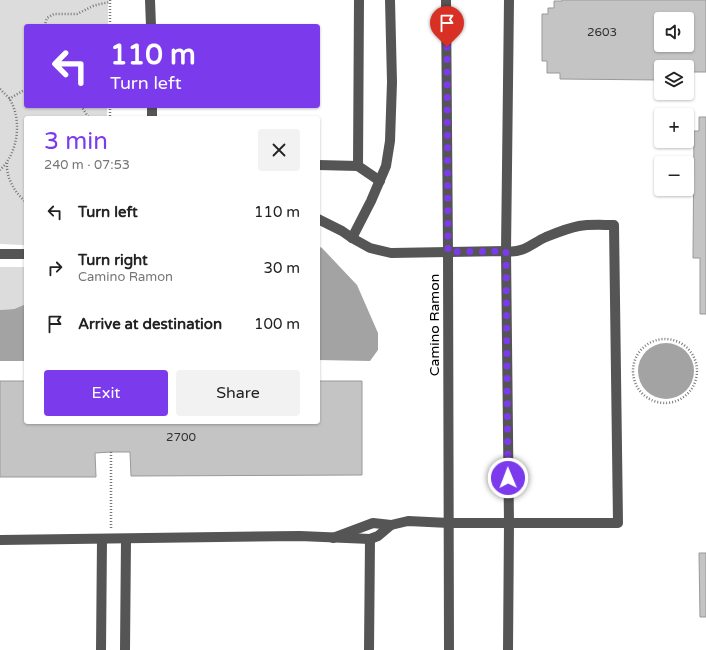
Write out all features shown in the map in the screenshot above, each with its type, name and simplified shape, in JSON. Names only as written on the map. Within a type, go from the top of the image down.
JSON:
[{"type":"street","points":[[150,0],[151,24]]},
{"type":"street","points":[[358,0],[358,166]]},
{"type":"street","points":[[352,238],[371,201],[386,166],[390,141],[392,82],[390,0]]},
{"type":"street","name":"Camino Ramon","points":[[446,0],[449,650]]},
{"type":"street","points":[[508,650],[509,523],[506,251],[509,0]]},
{"type":"street","points":[[320,165],[358,166],[380,181]]},
{"type":"street","points":[[320,220],[370,248],[391,253],[514,252],[532,246],[544,238],[580,226],[614,225],[618,523],[449,523],[408,521],[391,525],[373,523],[333,538]]},
{"type":"street","points":[[0,254],[24,254]]},
{"type":"street","points":[[0,540],[300,536],[370,539],[378,536],[391,525]]},
{"type":"street","points":[[125,650],[126,538]]},
{"type":"street","points":[[101,650],[106,539]]},
{"type":"street","points":[[370,539],[370,650]]},
{"type":"path","points":[[45,24],[47,18],[54,14],[77,14],[93,6],[110,1],[110,24]]},
{"type":"path","points":[[0,89],[9,99],[17,124],[14,146],[5,166],[0,170]]},
{"type":"path","points":[[9,99],[24,90]]},
{"type":"path","points":[[7,161],[6,172],[17,192],[24,200]]},
{"type":"path","points":[[656,340],[674,340],[682,343],[689,349],[695,358],[697,377],[693,387],[687,395],[679,400],[669,403],[649,399],[642,393],[636,384],[633,376],[633,366],[636,358],[647,344],[656,340]]},
{"type":"path","points":[[106,539],[111,452]]},
{"type":"shaded area","points":[[0,0],[108,0],[108,24],[24,24],[24,108],[107,108],[107,116],[24,116],[24,245],[0,244]]},
{"type":"shaded area","points":[[320,247],[357,285],[378,333],[378,350],[370,361],[320,360]]},
{"type":"shaded area","points":[[0,267],[24,267],[24,305],[14,309],[0,310]]},
{"type":"shaded area","points":[[24,305],[24,361],[0,361],[0,310],[14,309]]},
{"type":"shaded area","points":[[661,343],[671,343],[686,351],[692,360],[694,371],[692,382],[686,391],[671,399],[661,399],[650,394],[643,387],[638,376],[638,366],[643,355],[650,348]]},
{"type":"building","points":[[706,0],[706,72],[694,72],[694,60],[654,60],[654,80],[560,79],[560,73],[547,73],[547,61],[542,61],[542,14],[548,14],[548,8],[554,8],[554,1]]},
{"type":"building","points":[[699,117],[706,117],[706,314],[700,314],[700,258],[693,258],[694,131],[699,131]]},
{"type":"building","points":[[0,381],[24,381],[24,424],[320,424],[320,381],[362,381],[362,475],[131,476],[130,452],[111,452],[95,453],[96,477],[0,477]]},
{"type":"building","points":[[699,553],[706,553],[706,617],[700,617]]},
{"type":"route","points":[[447,47],[448,252],[506,251],[508,478]]}]
